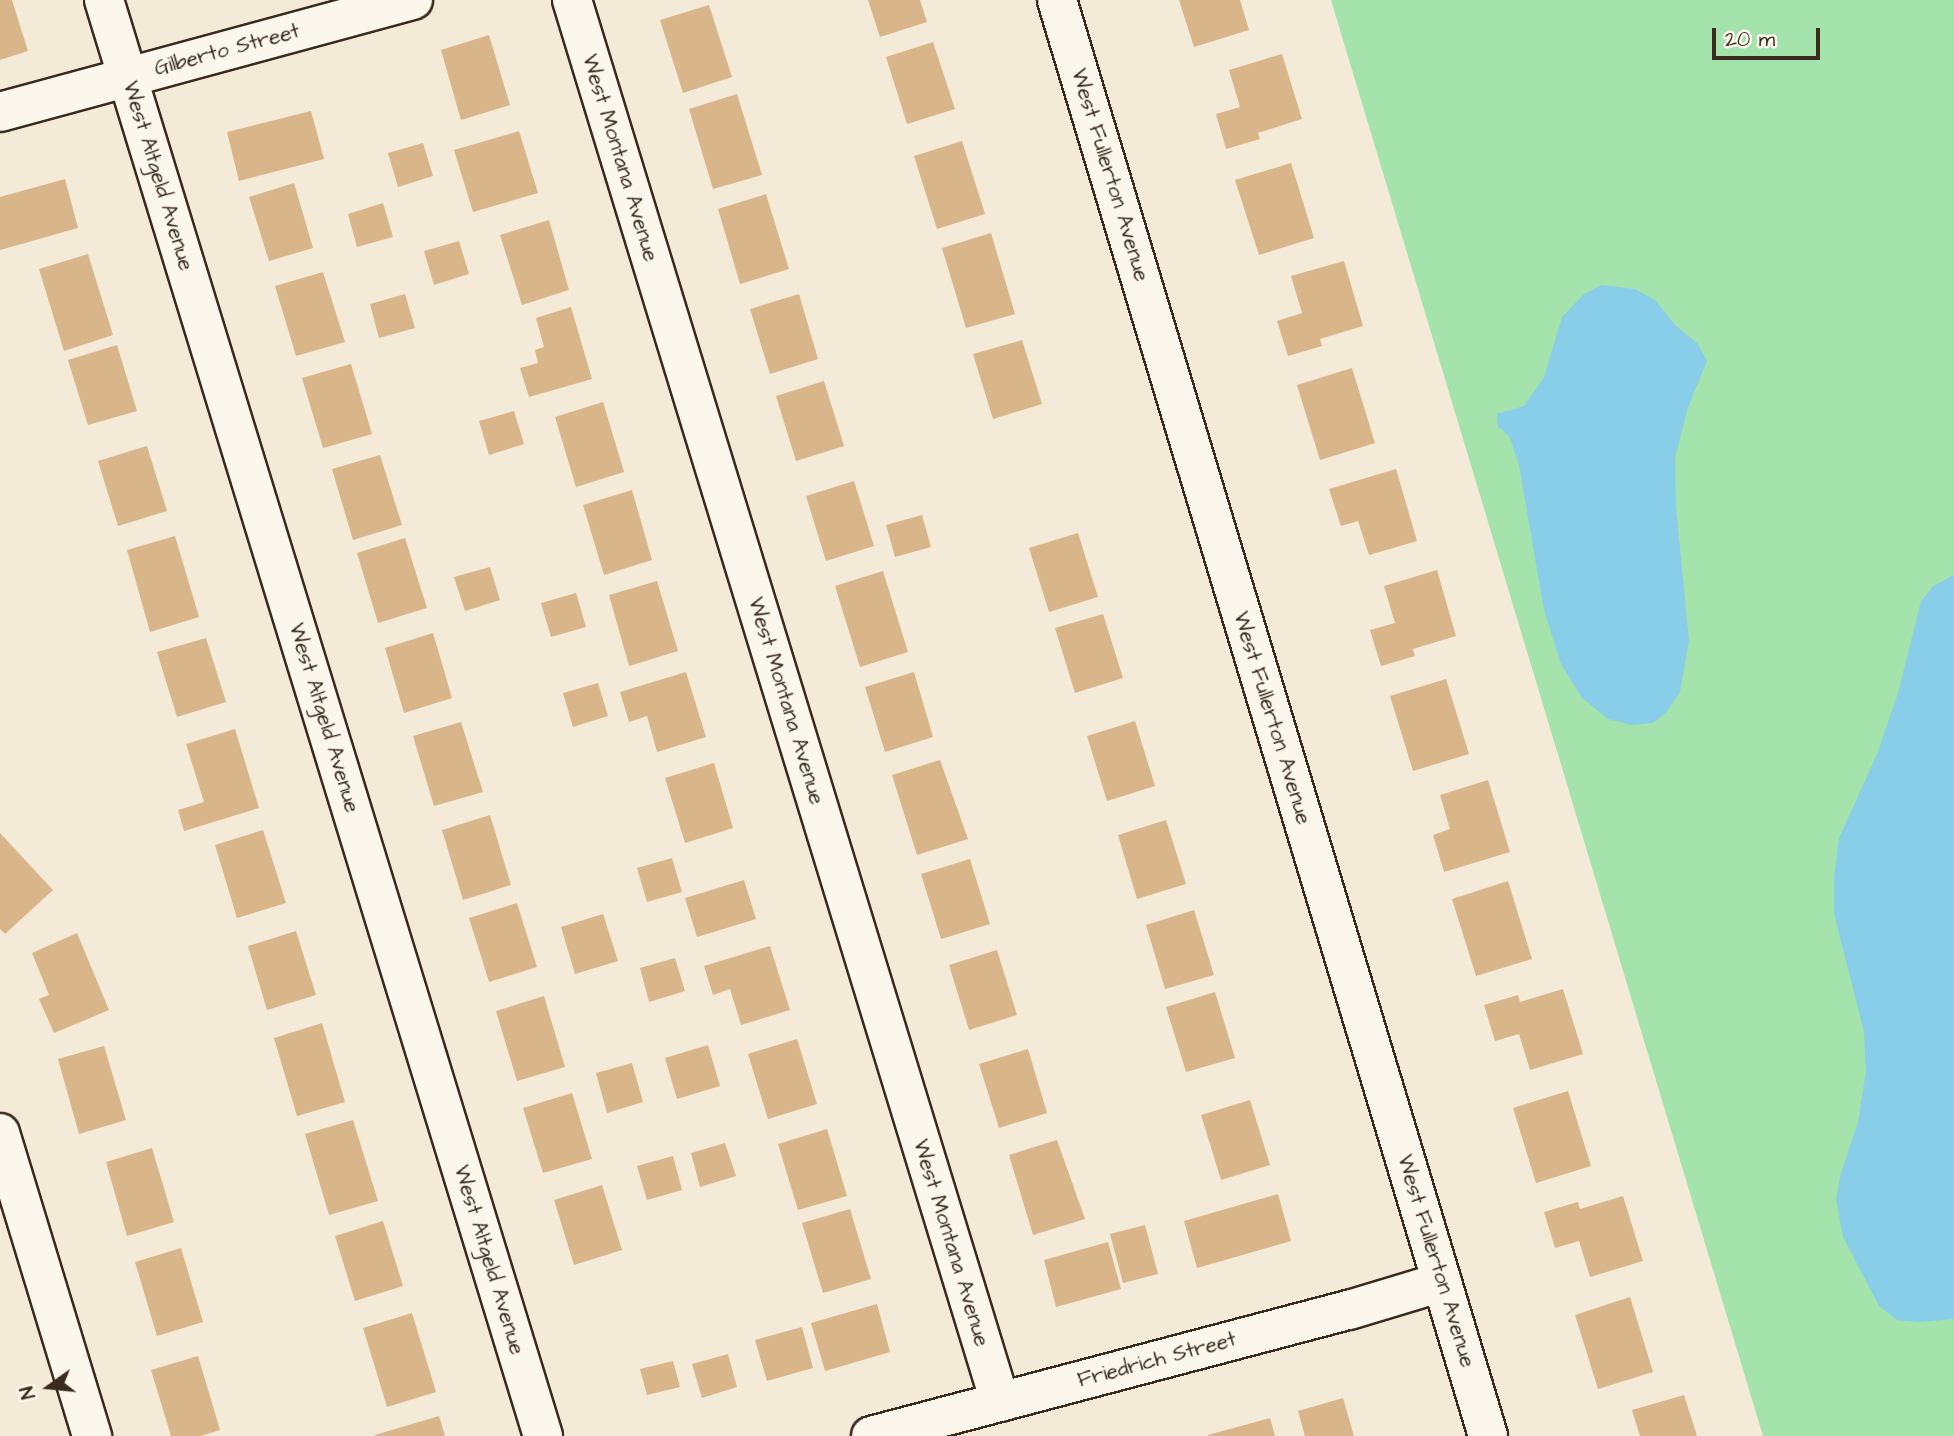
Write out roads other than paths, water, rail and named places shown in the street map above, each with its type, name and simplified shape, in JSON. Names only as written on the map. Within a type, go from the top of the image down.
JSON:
[{"type":"street","name":"West Altgeld Avenue","points":[[104,0],[543,1436]]},
{"type":"street","name":"Gilberto Street","points":[[0,112],[414,0]]},
{"type":"street","name":"West Montana Avenue","points":[[572,0],[1000,1402]]},
{"type":"street","name":"West Fullerton Avenue","points":[[1057,0],[1488,1436]]},
{"type":"street","points":[[0,1133],[13,1221],[92,1436]]},
{"type":"street","name":"Friedrich Street","points":[[872,1436],[1349,1310],[1442,1282]]},
{"type":"water","points":[[1601,285],[1635,289],[1655,300],[1675,325],[1698,344],[1707,361],[1688,407],[1675,458],[1676,507],[1689,640],[1680,692],[1666,713],[1653,723],[1631,725],[1608,719],[1582,698],[1561,664],[1544,610],[1519,465],[1509,436],[1498,427],[1497,414],[1524,406],[1544,377],[1562,317],[1584,294]]},
{"type":"water","points":[[1954,575],[1954,1319],[1919,1322],[1897,1320],[1879,1306],[1843,1237],[1836,1199],[1841,1173],[1858,1122],[1866,1071],[1864,1032],[1834,914],[1834,877],[1839,838],[1878,752],[1898,693],[1921,601],[1933,586]]}]
